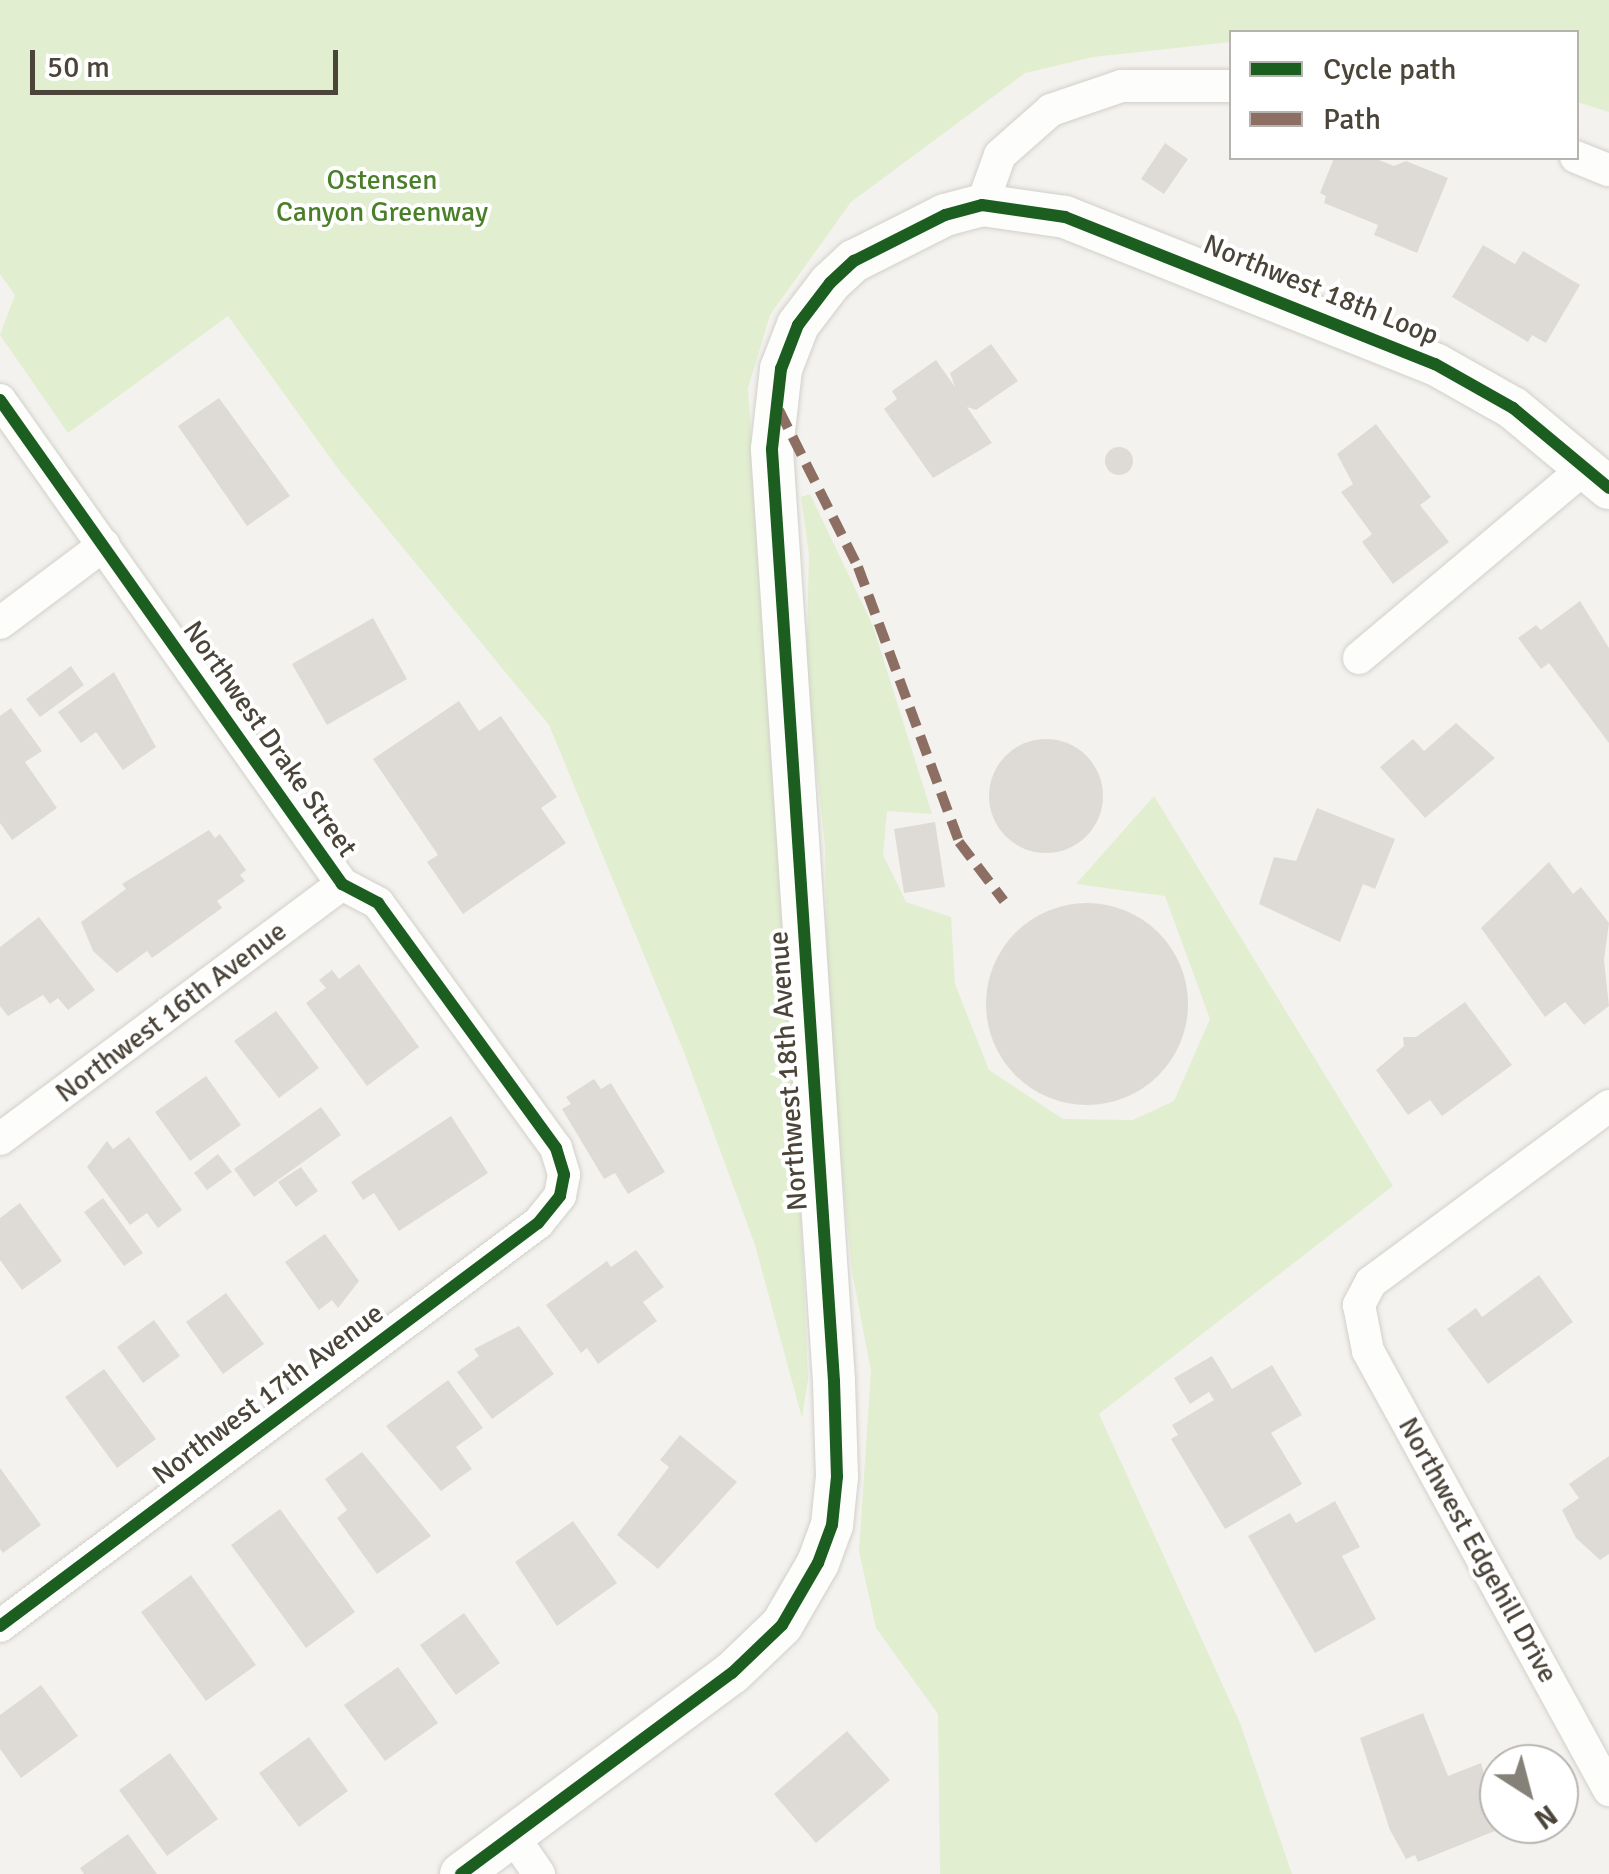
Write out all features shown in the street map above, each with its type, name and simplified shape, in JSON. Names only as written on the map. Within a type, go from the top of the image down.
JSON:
[{"type":"street","points":[[982,205],[1000,155],[1051,110],[1121,86],[1229,86]]},
{"type":"street","points":[[1579,158],[1609,170]]},
{"type":"street","name":"Northwest 18th Loop","points":[[982,205],[1065,217],[1356,327],[1513,408],[1598,477],[1359,658]]},
{"type":"street","name":"Northwest 18th Avenue","points":[[461,1874],[732,1674],[782,1624],[818,1563],[832,1525],[838,1476],[834,1381],[780,601],[772,449],[776,406],[781,369],[798,325],[830,283],[910,228],[982,205]]},
{"type":"street","name":"Northwest Drake Street","points":[[0,400],[342,884],[378,903],[556,1148],[564,1175],[560,1196]]},
{"type":"street","points":[[0,623],[104,545]]},
{"type":"street","name":"Northwest 16th Avenue","points":[[0,1139],[342,884]]},
{"type":"street","name":"Northwest Edgehill Drive","points":[[1609,1106],[1371,1282],[1358,1305],[1368,1351],[1598,1740],[1609,1790]]},
{"type":"street","name":"Northwest 17th Avenue","points":[[0,1626],[538,1224],[560,1196]]},
{"type":"street","points":[[513,1836],[540,1874]]},
{"type":"green space","name":"Ostensen Canyon Greenway","points":[[0,0],[1609,0],[1609,112],[1579,103],[1579,30],[1229,30],[1229,42],[1093,57],[1025,73],[851,202],[770,315],[748,388],[795,1072],[808,1379],[802,1418],[755,1245],[684,1052],[549,725],[339,470],[228,316],[68,433],[0,335],[15,295],[0,274]]},
{"type":"green space","points":[[810,494],[873,626],[932,814],[887,811],[883,855],[906,902],[951,917],[955,984],[989,1070],[1063,1119],[1133,1120],[1174,1101],[1210,1019],[1165,896],[1076,884],[1154,796],[1393,1186],[1099,1414],[1240,1723],[1292,1874],[940,1874],[938,1714],[876,1628],[859,1551],[871,1371],[852,1271],[829,1046],[825,845],[806,676],[809,555],[801,497]]},
{"type":"building","points":[[1165,143],[1188,159],[1164,194],[1141,179]]},
{"type":"building","points":[[1333,160],[1379,160],[1394,166],[1406,161],[1448,178],[1417,253],[1374,235],[1378,225],[1324,203],[1326,196],[1320,193]]},
{"type":"building","points":[[1483,245],[1515,264],[1523,251],[1580,285],[1546,343],[1532,335],[1528,342],[1452,297]]},
{"type":"building","points":[[991,344],[1018,381],[976,410],[967,407],[992,443],[933,478],[884,409],[897,399],[892,391],[936,360],[955,387],[950,373]]},
{"type":"building","points":[[219,398],[290,496],[247,526],[178,426]]},
{"type":"building","points":[[1376,424],[1431,497],[1420,505],[1449,542],[1393,584],[1362,542],[1372,534],[1341,492],[1353,484],[1337,454]]},
{"type":"building","points":[[1119,447],[1129,451],[1133,461],[1129,471],[1119,475],[1109,471],[1105,461],[1109,451]]},
{"type":"building","points":[[1580,601],[1609,648],[1609,743],[1549,663],[1541,669],[1518,638],[1536,625],[1541,630]]},
{"type":"building","points":[[373,618],[407,679],[327,725],[292,664]]},
{"type":"building","points":[[71,666],[84,685],[40,717],[26,699]]},
{"type":"building","points":[[114,672],[156,747],[123,770],[96,732],[81,743],[58,712]]},
{"type":"building","points":[[459,701],[479,731],[501,716],[557,797],[541,808],[566,843],[463,914],[427,862],[438,855],[373,759]]},
{"type":"building","points":[[11,708],[42,751],[25,762],[57,808],[12,840],[0,823],[0,716]]},
{"type":"building","points":[[1456,723],[1495,758],[1425,818],[1380,767],[1413,739],[1424,751]]},
{"type":"building","points":[[1046,739],[1078,748],[1094,764],[1103,796],[1094,828],[1078,844],[1046,853],[1014,844],[998,828],[989,796],[998,764],[1014,748]]},
{"type":"building","points":[[1317,808],[1395,839],[1375,889],[1363,884],[1340,942],[1259,904],[1274,857],[1296,861]]},
{"type":"building","points":[[935,822],[945,887],[904,893],[894,829]]},
{"type":"building","points":[[209,830],[215,838],[220,834],[246,870],[240,875],[245,881],[217,901],[222,908],[152,958],[147,951],[117,973],[93,951],[81,922],[126,889],[122,884]]},
{"type":"building","points":[[1549,862],[1573,894],[1581,887],[1609,923],[1604,960],[1609,1006],[1584,1025],[1565,1002],[1545,1017],[1481,928]]},
{"type":"building","points":[[1087,903],[1126,911],[1158,933],[1180,965],[1188,1004],[1180,1043],[1158,1075],[1126,1097],[1087,1105],[1048,1097],[1016,1075],[994,1043],[986,1004],[994,965],[1016,933],[1048,911]]},
{"type":"building","points":[[39,917],[95,990],[68,1010],[58,998],[50,1004],[43,995],[8,1016],[0,1006],[0,947]]},
{"type":"building","points":[[359,964],[419,1047],[367,1086],[306,1003],[326,988],[319,980],[332,970],[339,979]]},
{"type":"building","points":[[1465,1002],[1512,1065],[1442,1116],[1430,1100],[1408,1115],[1376,1070],[1404,1046],[1403,1037],[1416,1037]]},
{"type":"building","points":[[276,1011],[319,1068],[279,1098],[234,1041]]},
{"type":"building","points":[[206,1076],[241,1125],[190,1161],[155,1112]]},
{"type":"building","points":[[594,1079],[601,1089],[611,1083],[665,1172],[628,1194],[615,1173],[604,1179],[562,1109],[571,1104],[566,1097]]},
{"type":"building","points":[[321,1107],[341,1135],[254,1197],[234,1169]]},
{"type":"building","points":[[451,1116],[488,1173],[399,1231],[374,1193],[363,1200],[351,1182]]},
{"type":"building","points":[[129,1137],[182,1210],[158,1228],[147,1213],[130,1225],[87,1167],[107,1141],[113,1149]]},
{"type":"building","points":[[218,1154],[232,1172],[207,1190],[194,1173]]},
{"type":"building","points":[[301,1167],[318,1191],[296,1207],[278,1182]]},
{"type":"building","points":[[103,1198],[143,1253],[124,1266],[84,1212]]},
{"type":"building","points":[[20,1203],[62,1261],[22,1290],[0,1260],[0,1218]]},
{"type":"building","points":[[325,1234],[359,1281],[338,1308],[332,1300],[319,1310],[285,1262]]},
{"type":"building","points":[[636,1250],[664,1287],[643,1302],[657,1321],[598,1364],[587,1348],[581,1353],[546,1305],[607,1261],[611,1267]]},
{"type":"building","points":[[1539,1275],[1573,1322],[1488,1384],[1447,1329],[1476,1308],[1482,1317]]},
{"type":"building","points":[[226,1293],[264,1344],[223,1374],[186,1322]]},
{"type":"building","points":[[154,1320],[180,1356],[143,1383],[117,1347]]},
{"type":"building","points":[[519,1326],[554,1374],[492,1419],[457,1372],[479,1356],[474,1349]]},
{"type":"building","points":[[1212,1356],[1232,1389],[1272,1365],[1302,1415],[1271,1433],[1302,1484],[1225,1529],[1171,1439],[1178,1435],[1172,1425],[1214,1400],[1209,1392],[1190,1404],[1174,1378]]},
{"type":"building","points":[[104,1369],[156,1439],[117,1468],[65,1397]]},
{"type":"building","points":[[448,1380],[483,1428],[456,1447],[472,1469],[441,1491],[386,1426]]},
{"type":"building","points":[[680,1435],[737,1482],[658,1569],[617,1535],[669,1467],[660,1460]]},
{"type":"building","points":[[362,1452],[431,1536],[377,1574],[337,1518],[347,1510],[325,1479]]},
{"type":"building","points":[[1609,1456],[1609,1554],[1600,1560],[1576,1538],[1562,1510],[1579,1498],[1569,1484]]},
{"type":"building","points":[[0,1468],[41,1525],[3,1553],[0,1549]]},
{"type":"building","points":[[1335,1501],[1360,1547],[1342,1556],[1376,1619],[1315,1653],[1248,1536],[1290,1513],[1296,1523]]},
{"type":"building","points":[[280,1509],[355,1612],[306,1648],[231,1545]]},
{"type":"building","points":[[573,1521],[617,1583],[557,1626],[515,1562]]},
{"type":"building","points":[[191,1575],[256,1665],[206,1701],[141,1612]]},
{"type":"building","points":[[464,1613],[500,1663],[456,1695],[420,1645]]},
{"type":"building","points":[[398,1667],[438,1723],[385,1761],[344,1705]]},
{"type":"building","points":[[41,1685],[78,1736],[21,1778],[0,1749],[0,1715]]},
{"type":"building","points":[[1423,1713],[1448,1776],[1479,1764],[1479,1837],[1418,1862],[1415,1855],[1406,1859],[1390,1830],[1360,1738]]},
{"type":"building","points":[[847,1731],[890,1780],[816,1843],[774,1794]]},
{"type":"building","points":[[309,1737],[348,1791],[299,1827],[259,1773]]},
{"type":"building","points":[[170,1753],[218,1819],[167,1856],[119,1790]]},
{"type":"building","points":[[128,1834],[157,1874],[84,1874],[80,1868]]},
{"type":"marked path","points":[[779,410],[858,567],[959,842],[1004,901]]},
{"type":"cycle path","points":[[461,1874],[732,1673],[782,1625],[818,1563],[832,1525],[837,1477],[834,1381],[772,449],[781,369],[798,325],[830,283],[854,261],[945,215],[982,205],[1065,217],[1435,364],[1513,408],[1609,488]]},
{"type":"cycle path","points":[[0,400],[342,884],[378,903],[556,1148],[564,1175],[560,1196],[538,1223],[0,1626]]}]
